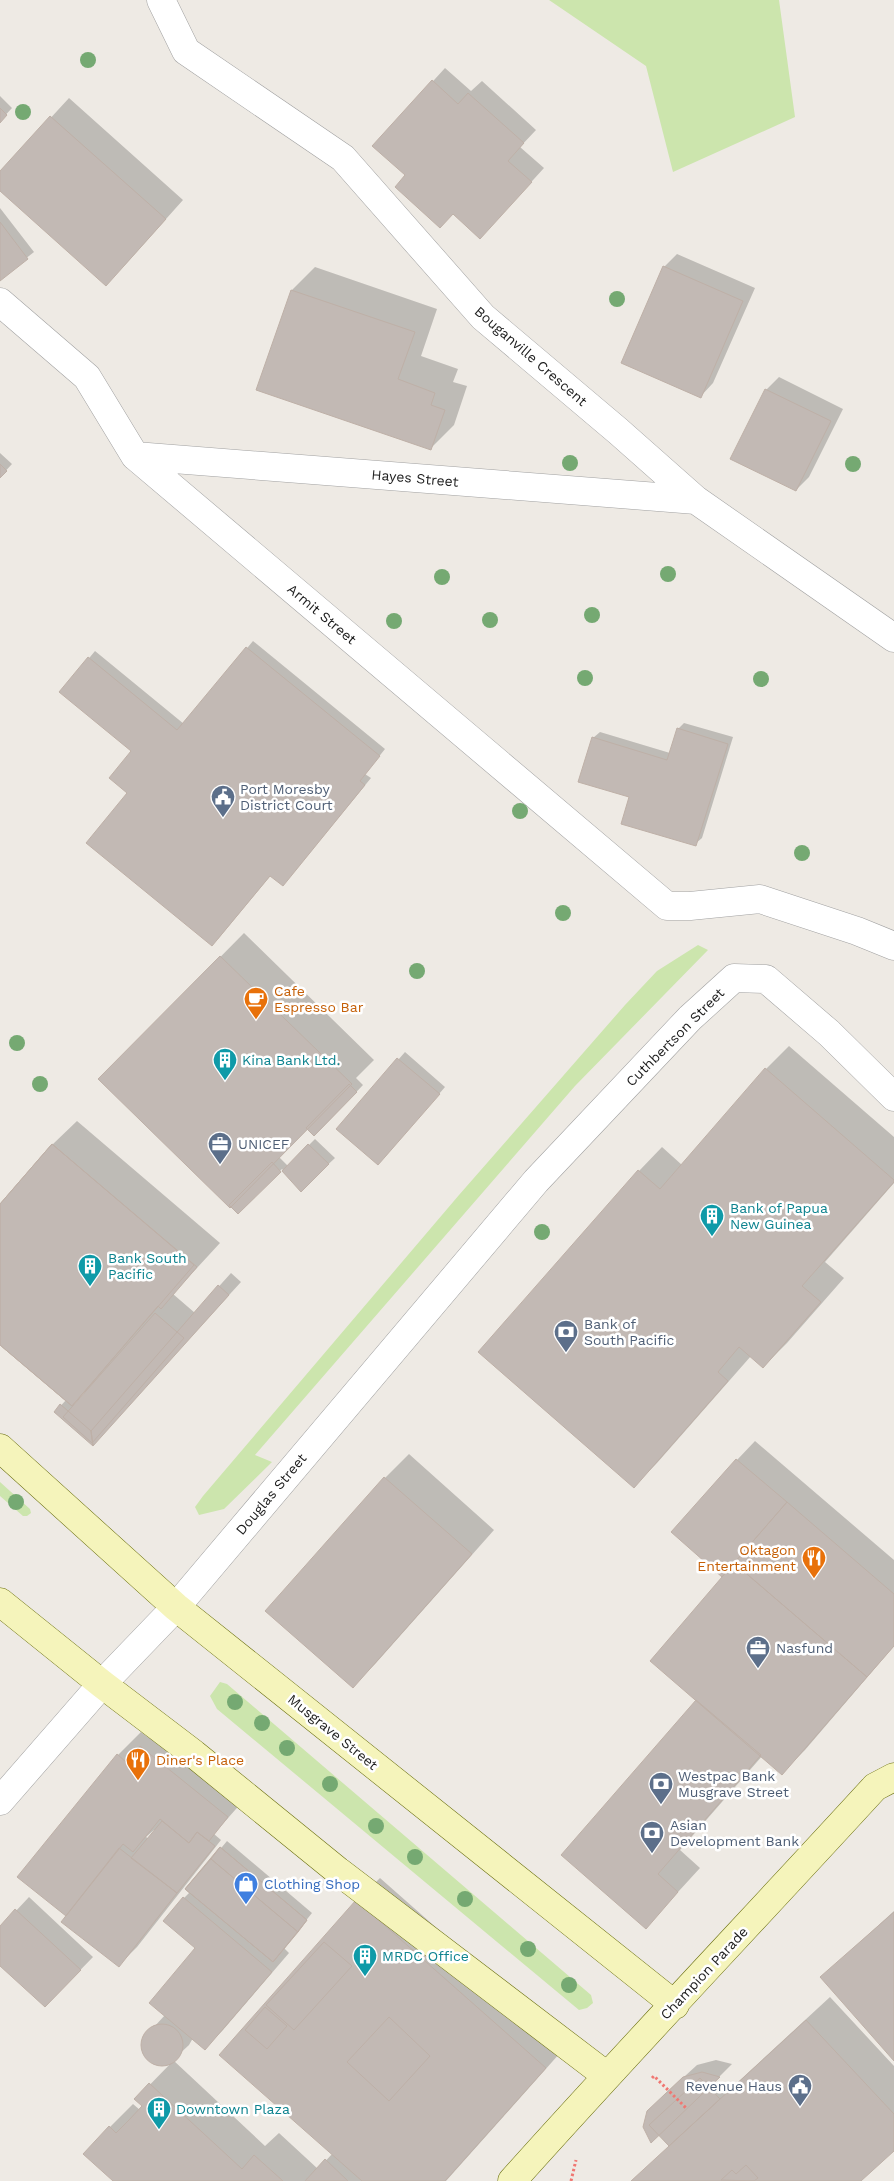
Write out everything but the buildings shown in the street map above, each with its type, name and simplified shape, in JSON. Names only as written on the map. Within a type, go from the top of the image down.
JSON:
[{"type":"street","name":"Bouganville Crescent","points":[[161,0],[186,51],[343,158],[483,316],[618,430],[696,500],[894,638]]},
{"type":"street","name":"Armit Street","points":[[0,302],[87,378],[135,456],[667,906],[690,906],[760,899],[857,931],[894,946]]},
{"type":"street","name":"Hayes Street","points":[[135,456],[696,500]]},
{"type":"street","name":"Cuthbertson Street","points":[[536,1181],[690,1018],[734,978],[766,979],[829,1033],[894,1097]]},
{"type":"street","name":"Douglas Street","points":[[0,1801],[102,1684],[176,1607],[536,1181]]},
{"type":"street","name":"Musgrave Street","points":[[0,1448],[176,1607],[675,2005]]},
{"type":"street","points":[[0,1602],[102,1684],[194,1754],[338,1871],[607,2076]]},
{"type":"street","name":"Champion Parade","points":[[512,2181],[607,2076],[885,1782],[894,1763]]},
{"type":"path","points":[[668,2091],[686,2110]]},
{"type":"green space","points":[[549,0],[779,0],[795,117],[673,172],[646,66]]},
{"type":"green space","points":[[698,945],[708,950],[575,1086],[255,1455],[272,1462],[224,1509],[199,1515],[195,1507],[203,1496],[459,1195],[625,1005],[657,971]]},
{"type":"green space","points":[[0,1482],[30,1509],[31,1513],[23,1516],[0,1496]]},
{"type":"green space","points":[[220,1682],[227,1684],[591,1995],[593,2003],[587,2008],[579,2010],[217,1709],[210,1696]]},
{"type":"place","name":"Port Moresby District Court","points":[[223,818]]},
{"type":"place","name":"Cafe Espresso Bar","points":[[256,1020]]},
{"type":"place","name":"Kina Bank Ltd.","points":[[225,1081]]},
{"type":"place","name":"UNICEF","points":[[220,1165]]},
{"type":"place","name":"Bank of Papua New Guinea","points":[[712,1237]]},
{"type":"place","name":"Bank South Pacific","points":[[90,1287]]},
{"type":"place","name":"Bank of South Pacific","points":[[566,1353]]},
{"type":"place","name":"Oktagon Entertainment","points":[[814,1579]]},
{"type":"place","name":"Nasfund","points":[[758,1669]]},
{"type":"place","name":"Diner's Place","points":[[138,1781]]},
{"type":"place","name":"Westpac Bank Musgrave Street","points":[[661,1805]]},
{"type":"place","name":"Asian Development Bank","points":[[652,1854]]},
{"type":"place","name":"Clothing Shop","points":[[246,1905]]},
{"type":"place","name":"MRDC Office","points":[[365,1977]]},
{"type":"place","name":"Revenue Haus","points":[[800,2107]]},
{"type":"place","name":"Downtown Plaza","points":[[159,2130]]}]
